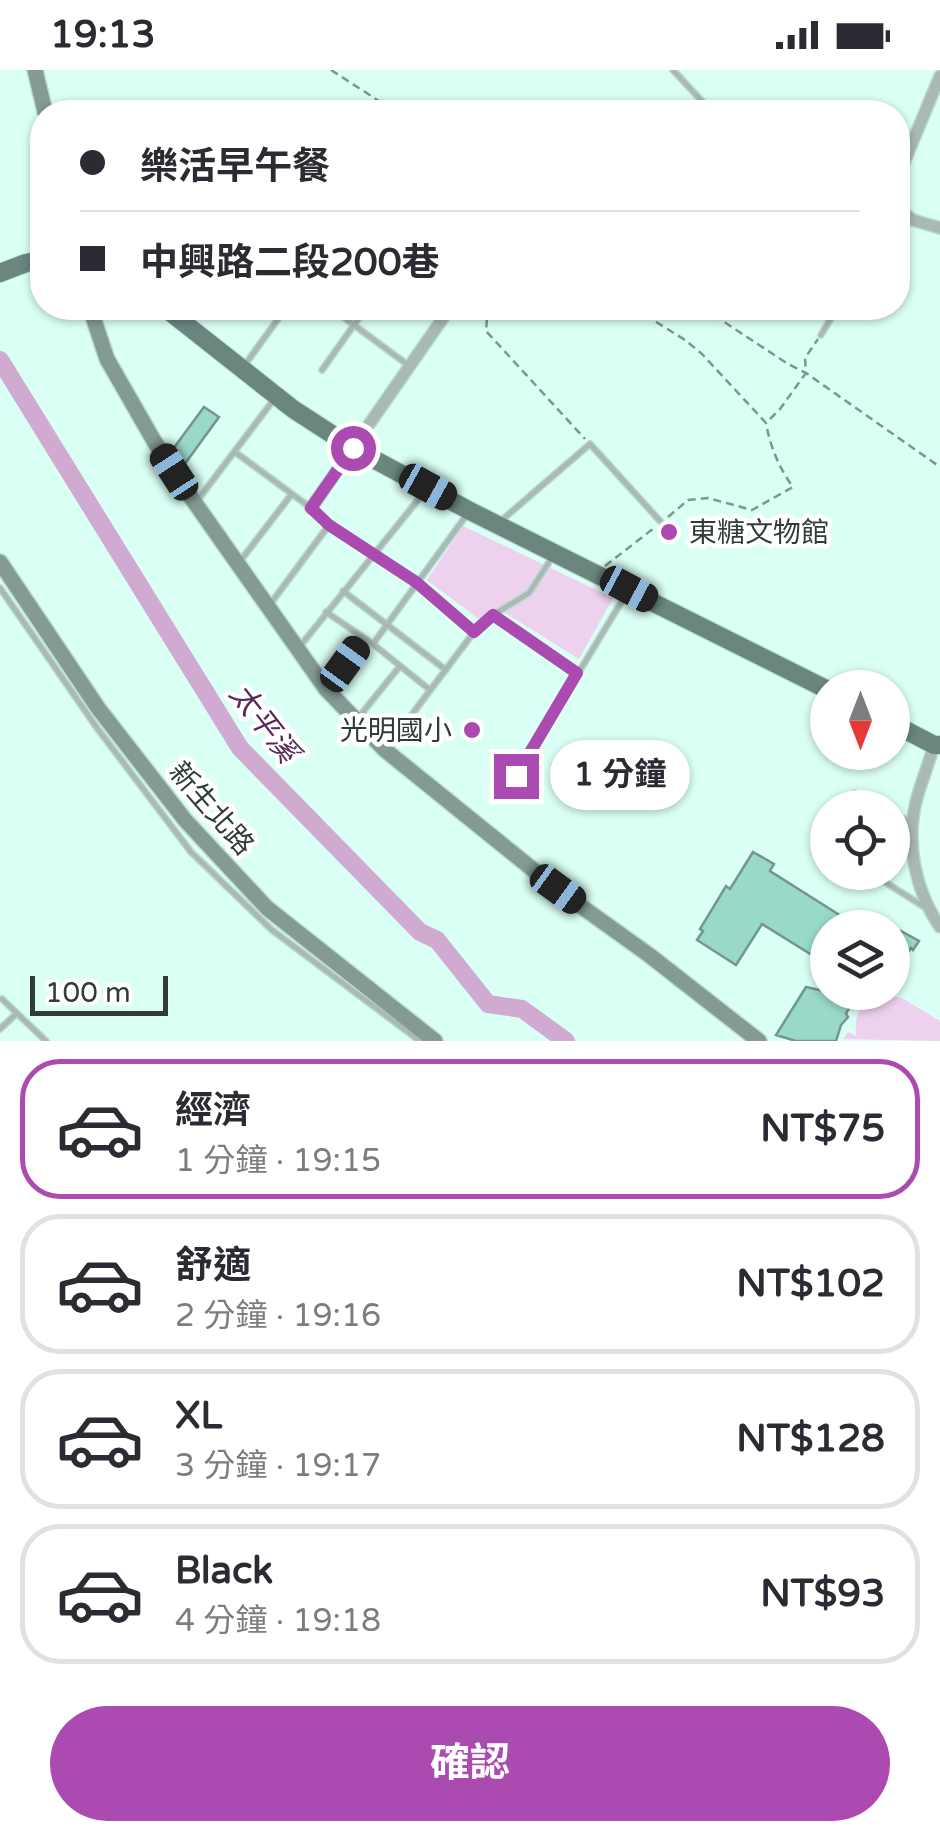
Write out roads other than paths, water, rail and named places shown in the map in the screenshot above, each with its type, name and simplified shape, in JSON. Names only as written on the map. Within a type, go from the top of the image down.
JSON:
[{"type":"main road","points":[[0,273],[30,263]]},
{"type":"main road","points":[[180,320],[294,409],[353,448],[470,511],[810,681]]},
{"type":"main road","points":[[910,732],[937,745]]},
{"type":"street","points":[[35,70],[42,100]]},
{"type":"street","points":[[910,148],[940,76]]},
{"type":"street","points":[[910,218],[940,228]]},
{"type":"street","points":[[94,320],[108,359],[154,440],[326,690],[385,750],[558,889],[759,1041]]},
{"type":"street","points":[[311,508],[441,320]]},
{"type":"street","name":"新生北路","points":[[0,562],[98,708],[185,820],[267,908],[435,1041]]},
{"type":"street","points":[[937,745],[916,800],[914,824],[915,872],[927,908],[940,927]]},
{"type":"lane","points":[[673,70],[701,100]]},
{"type":"lane","points":[[242,368],[277,320]]},
{"type":"lane","points":[[347,320],[408,365]]},
{"type":"lane","points":[[322,370],[357,320]]},
{"type":"lane","points":[[821,335],[830,320]]},
{"type":"lane","points":[[195,503],[278,396]]},
{"type":"lane","points":[[498,523],[590,444],[662,522]]},
{"type":"lane","points":[[235,452],[329,525],[416,582],[474,632]]},
{"type":"lane","points":[[298,650],[428,487]]},
{"type":"lane","points":[[238,564],[291,495]]},
{"type":"lane","points":[[373,644],[470,511]]},
{"type":"lane","points":[[269,606],[329,525]]},
{"type":"lane","points":[[385,750],[474,632],[529,593],[555,553]]},
{"type":"lane","points":[[0,588],[97,728],[191,852],[272,930],[420,1041]]},
{"type":"lane","points":[[516,776],[629,589]]},
{"type":"lane","points":[[344,591],[446,670]]},
{"type":"lane","points":[[326,612],[430,690]]},
{"type":"lane","points":[[493,615],[577,673]]},
{"type":"lane","points":[[326,690],[364,638]]},
{"type":"lane","points":[[356,721],[400,666]]},
{"type":"lane","points":[[910,822],[914,824]]},
{"type":"lane","points":[[898,890],[927,908]]},
{"type":"lane","points":[[2,999],[46,1041]]},
{"type":"lane","points":[[0,1029],[16,1014]]},
{"type":"waterway","name":"太平溪","points":[[0,360],[240,748],[420,932],[437,940],[488,1004],[522,1009],[566,1041]]},
{"type":"place","name":"東糖文物館","points":[[669,532]]},
{"type":"place","name":"光明國小","points":[[472,730]]}]
